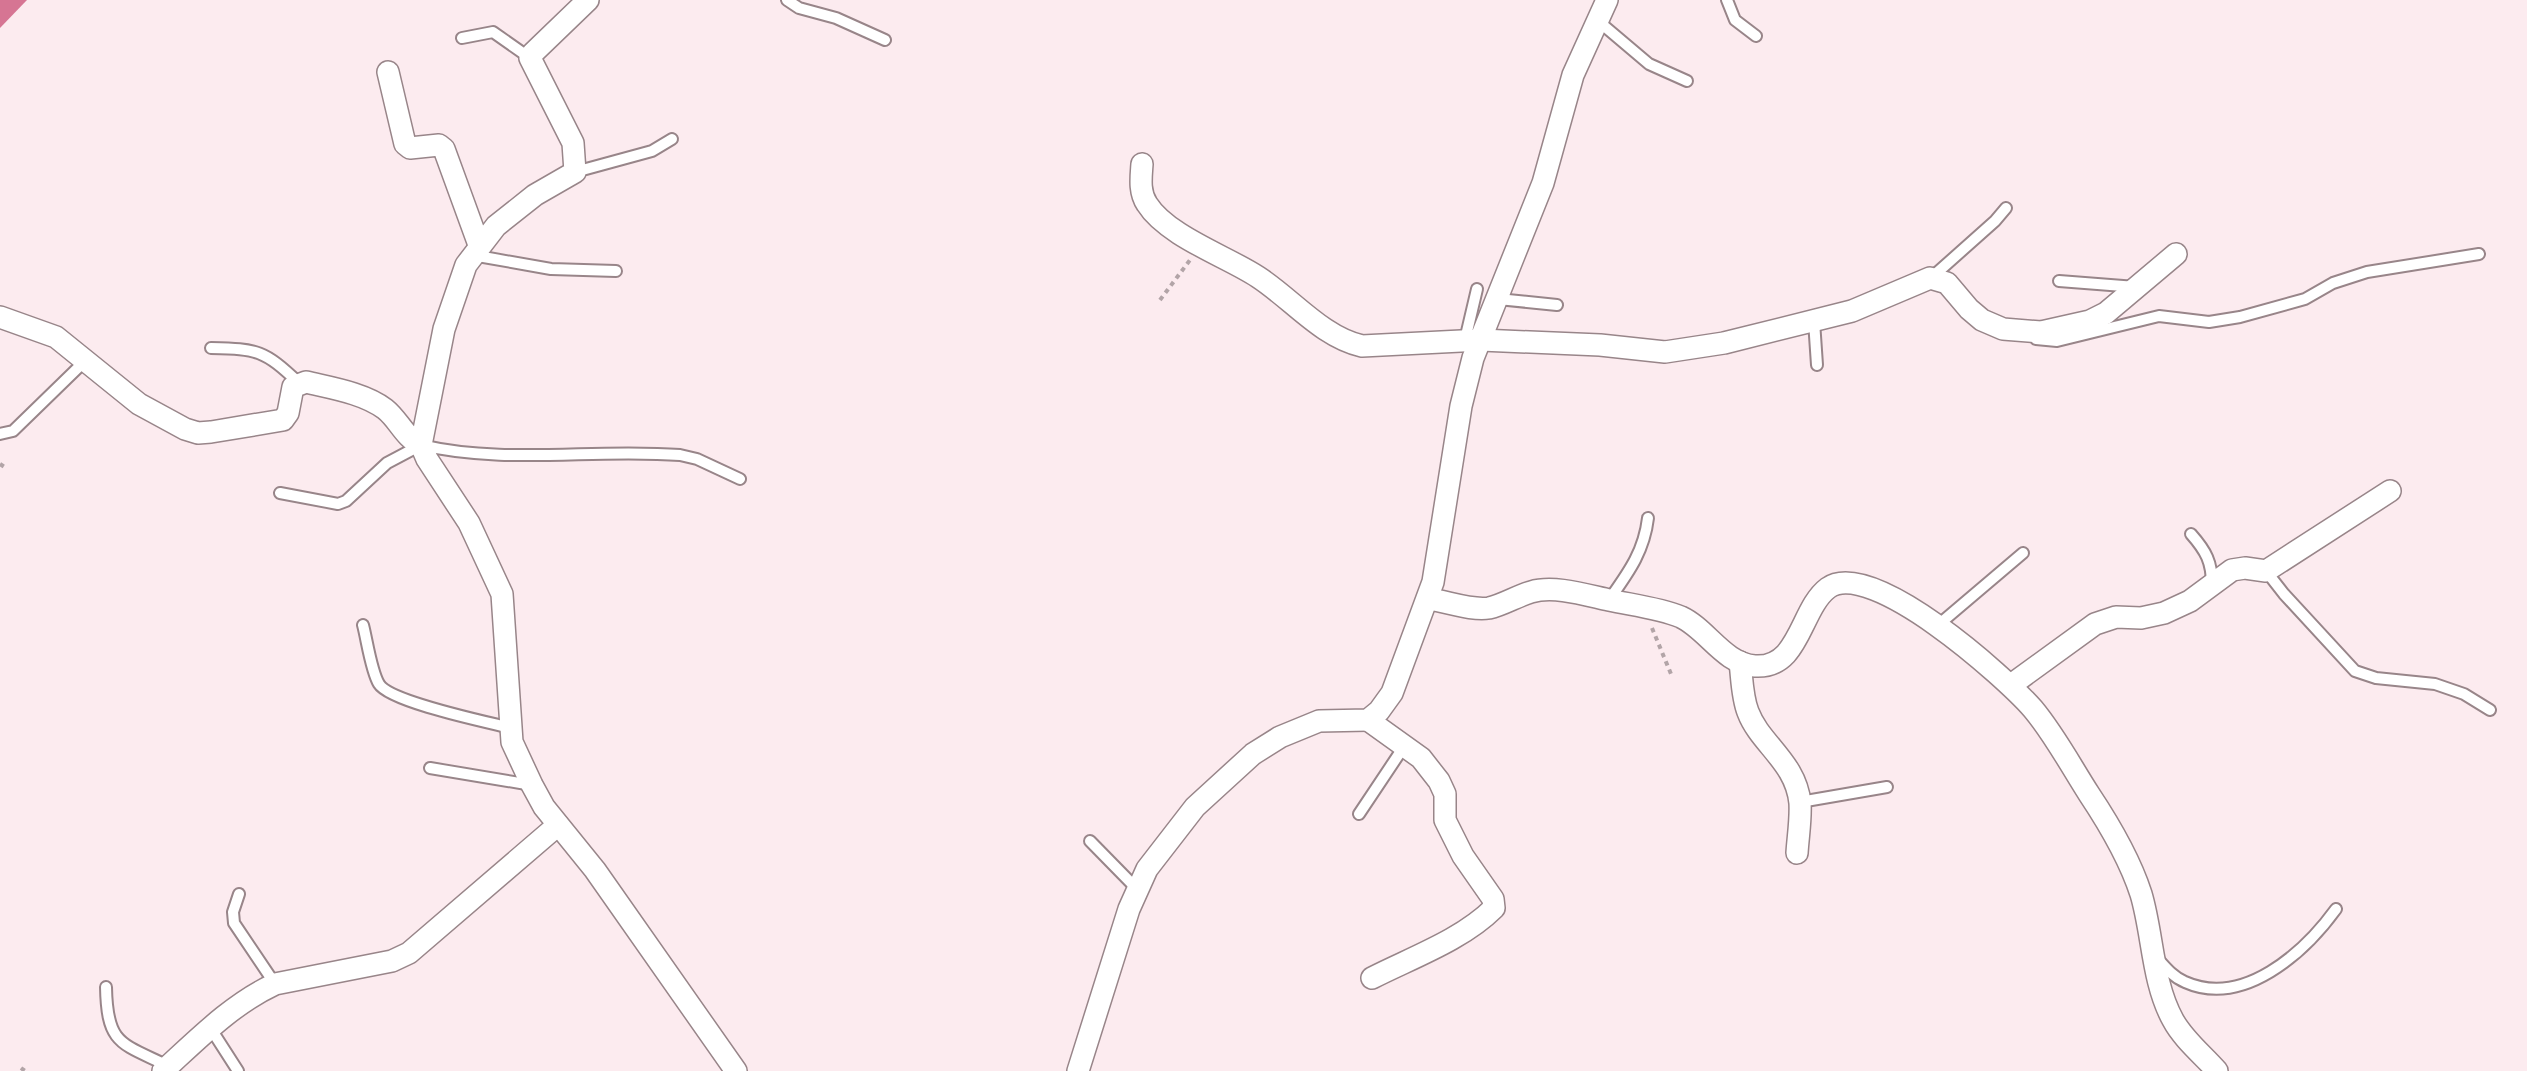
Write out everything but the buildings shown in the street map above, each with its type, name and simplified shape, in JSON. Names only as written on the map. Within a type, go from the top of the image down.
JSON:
[{"type":"street","points":[[1368,720],[1379,711],[1392,693],[1428,598],[1473,340],[1498,299],[1543,183],[1573,75],[1607,0]]},
{"type":"street","points":[[579,3],[530,58],[573,143],[575,172],[535,195],[496,226],[475,250],[444,328],[422,445],[427,459],[469,523],[501,594],[512,742],[532,785],[558,825],[595,870],[736,1071]]},
{"type":"street","points":[[388,72],[405,144],[410,148],[440,145],[444,150],[475,250]]},
{"type":"street","points":[[1142,164],[1141,190],[1147,204],[1157,217],[1201,246],[1258,277],[1305,314],[1352,343],[1362,345],[1473,340],[1600,345],[1665,352],[1724,343],[1852,311],[1930,278],[1947,283],[1969,309],[1982,320],[2019,332],[2041,332],[2090,321],[2106,313],[2139,288],[2176,254]]},
{"type":"street","points":[[0,317],[28,325],[56,337],[140,404],[198,433],[283,420],[288,413],[293,387],[298,383],[306,382],[372,401],[390,413],[412,440],[422,445]]},
{"type":"street","points":[[2011,685],[2095,624],[2116,617],[2141,618],[2164,613],[2190,601],[2232,570],[2244,568],[2266,571],[2390,491]]},
{"type":"street","points":[[1428,598],[1490,608],[1542,590],[1609,600],[1684,618],[1740,662],[1754,666],[1770,664],[1781,659],[1803,629],[1820,596],[1836,584],[1848,582],[1870,589],[1911,609],[1989,664],[2011,685],[2035,712],[2100,810],[2141,893],[2154,956],[2173,1020],[2217,1071]]},
{"type":"street","points":[[1740,662],[1748,711],[1754,724],[1784,762],[1795,784],[1800,802],[1797,854]]},
{"type":"street","points":[[1078,1071],[1129,909],[1147,869],[1195,807],[1253,754],[1290,732],[1319,721],[1368,720],[1421,758],[1439,781],[1445,795],[1445,820],[1463,856],[1493,899],[1494,908],[1485,917],[1372,978]]},
{"type":"street","points":[[166,1069],[248,998],[275,984],[392,961],[409,953],[558,825]]},
{"type":"lane","points":[[787,0],[799,8],[836,18],[885,40]]},
{"type":"lane","points":[[1727,0],[1735,20],[1756,36]]},
{"type":"lane","points":[[1597,20],[1649,64],[1687,81]]},
{"type":"lane","points":[[462,38],[493,32],[530,58]]},
{"type":"lane","points":[[575,172],[652,151],[672,139]]},
{"type":"lane","points":[[1930,278],[1995,221],[2006,208]]},
{"type":"lane","points":[[475,250],[551,269],[616,271]]},
{"type":"lane","points":[[2019,332],[2038,340],[2057,341],[2146,317],[2177,317],[2209,322],[2230,319],[2305,299],[2333,283],[2367,272],[2479,254]]},
{"type":"lane","points":[[2059,281],[2139,288]]},
{"type":"lane","points":[[1473,340],[1477,289]]},
{"type":"lane","points":[[1498,299],[1557,304]]},
{"type":"lane","points":[[1814,321],[1817,365]]},
{"type":"lane","points":[[211,348],[250,349],[267,355],[298,383]]},
{"type":"lane","points":[[0,434],[13,431],[87,360]]},
{"type":"lane","points":[[280,493],[338,504],[346,501],[387,463],[422,445],[447,451],[522,454],[680,455],[697,459],[740,479]]},
{"type":"lane","points":[[1609,600],[1637,561],[1646,538],[1648,518]]},
{"type":"lane","points":[[2191,534],[2204,548],[2212,564],[2212,585]]},
{"type":"lane","points":[[1937,626],[2023,553]]},
{"type":"lane","points":[[2266,571],[2284,594],[2355,671],[2376,678],[2435,684],[2464,694],[2490,710]]},
{"type":"lane","points":[[363,625],[379,683],[389,693],[454,714],[511,728]]},
{"type":"lane","points":[[1359,814],[1405,746]]},
{"type":"lane","points":[[429,768],[532,785]]},
{"type":"lane","points":[[1800,802],[1887,787]]},
{"type":"lane","points":[[1090,841],[1138,890]]},
{"type":"lane","points":[[238,894],[233,912],[234,923],[275,984]]},
{"type":"lane","points":[[2154,956],[2186,983],[2212,990],[2242,984],[2274,970],[2300,952],[2336,909]]},
{"type":"lane","points":[[106,987],[106,1018],[114,1034],[132,1049],[166,1069]]},
{"type":"lane","points":[[210,1029],[238,1071]]},
{"type":"path","points":[[1160,300],[1201,246]]},
{"type":"path","points":[[0,464],[6,468]]},
{"type":"path","points":[[1644,608],[1671,674]]},
{"type":"shaded area","points":[[0,0],[27,0],[0,28]]}]
